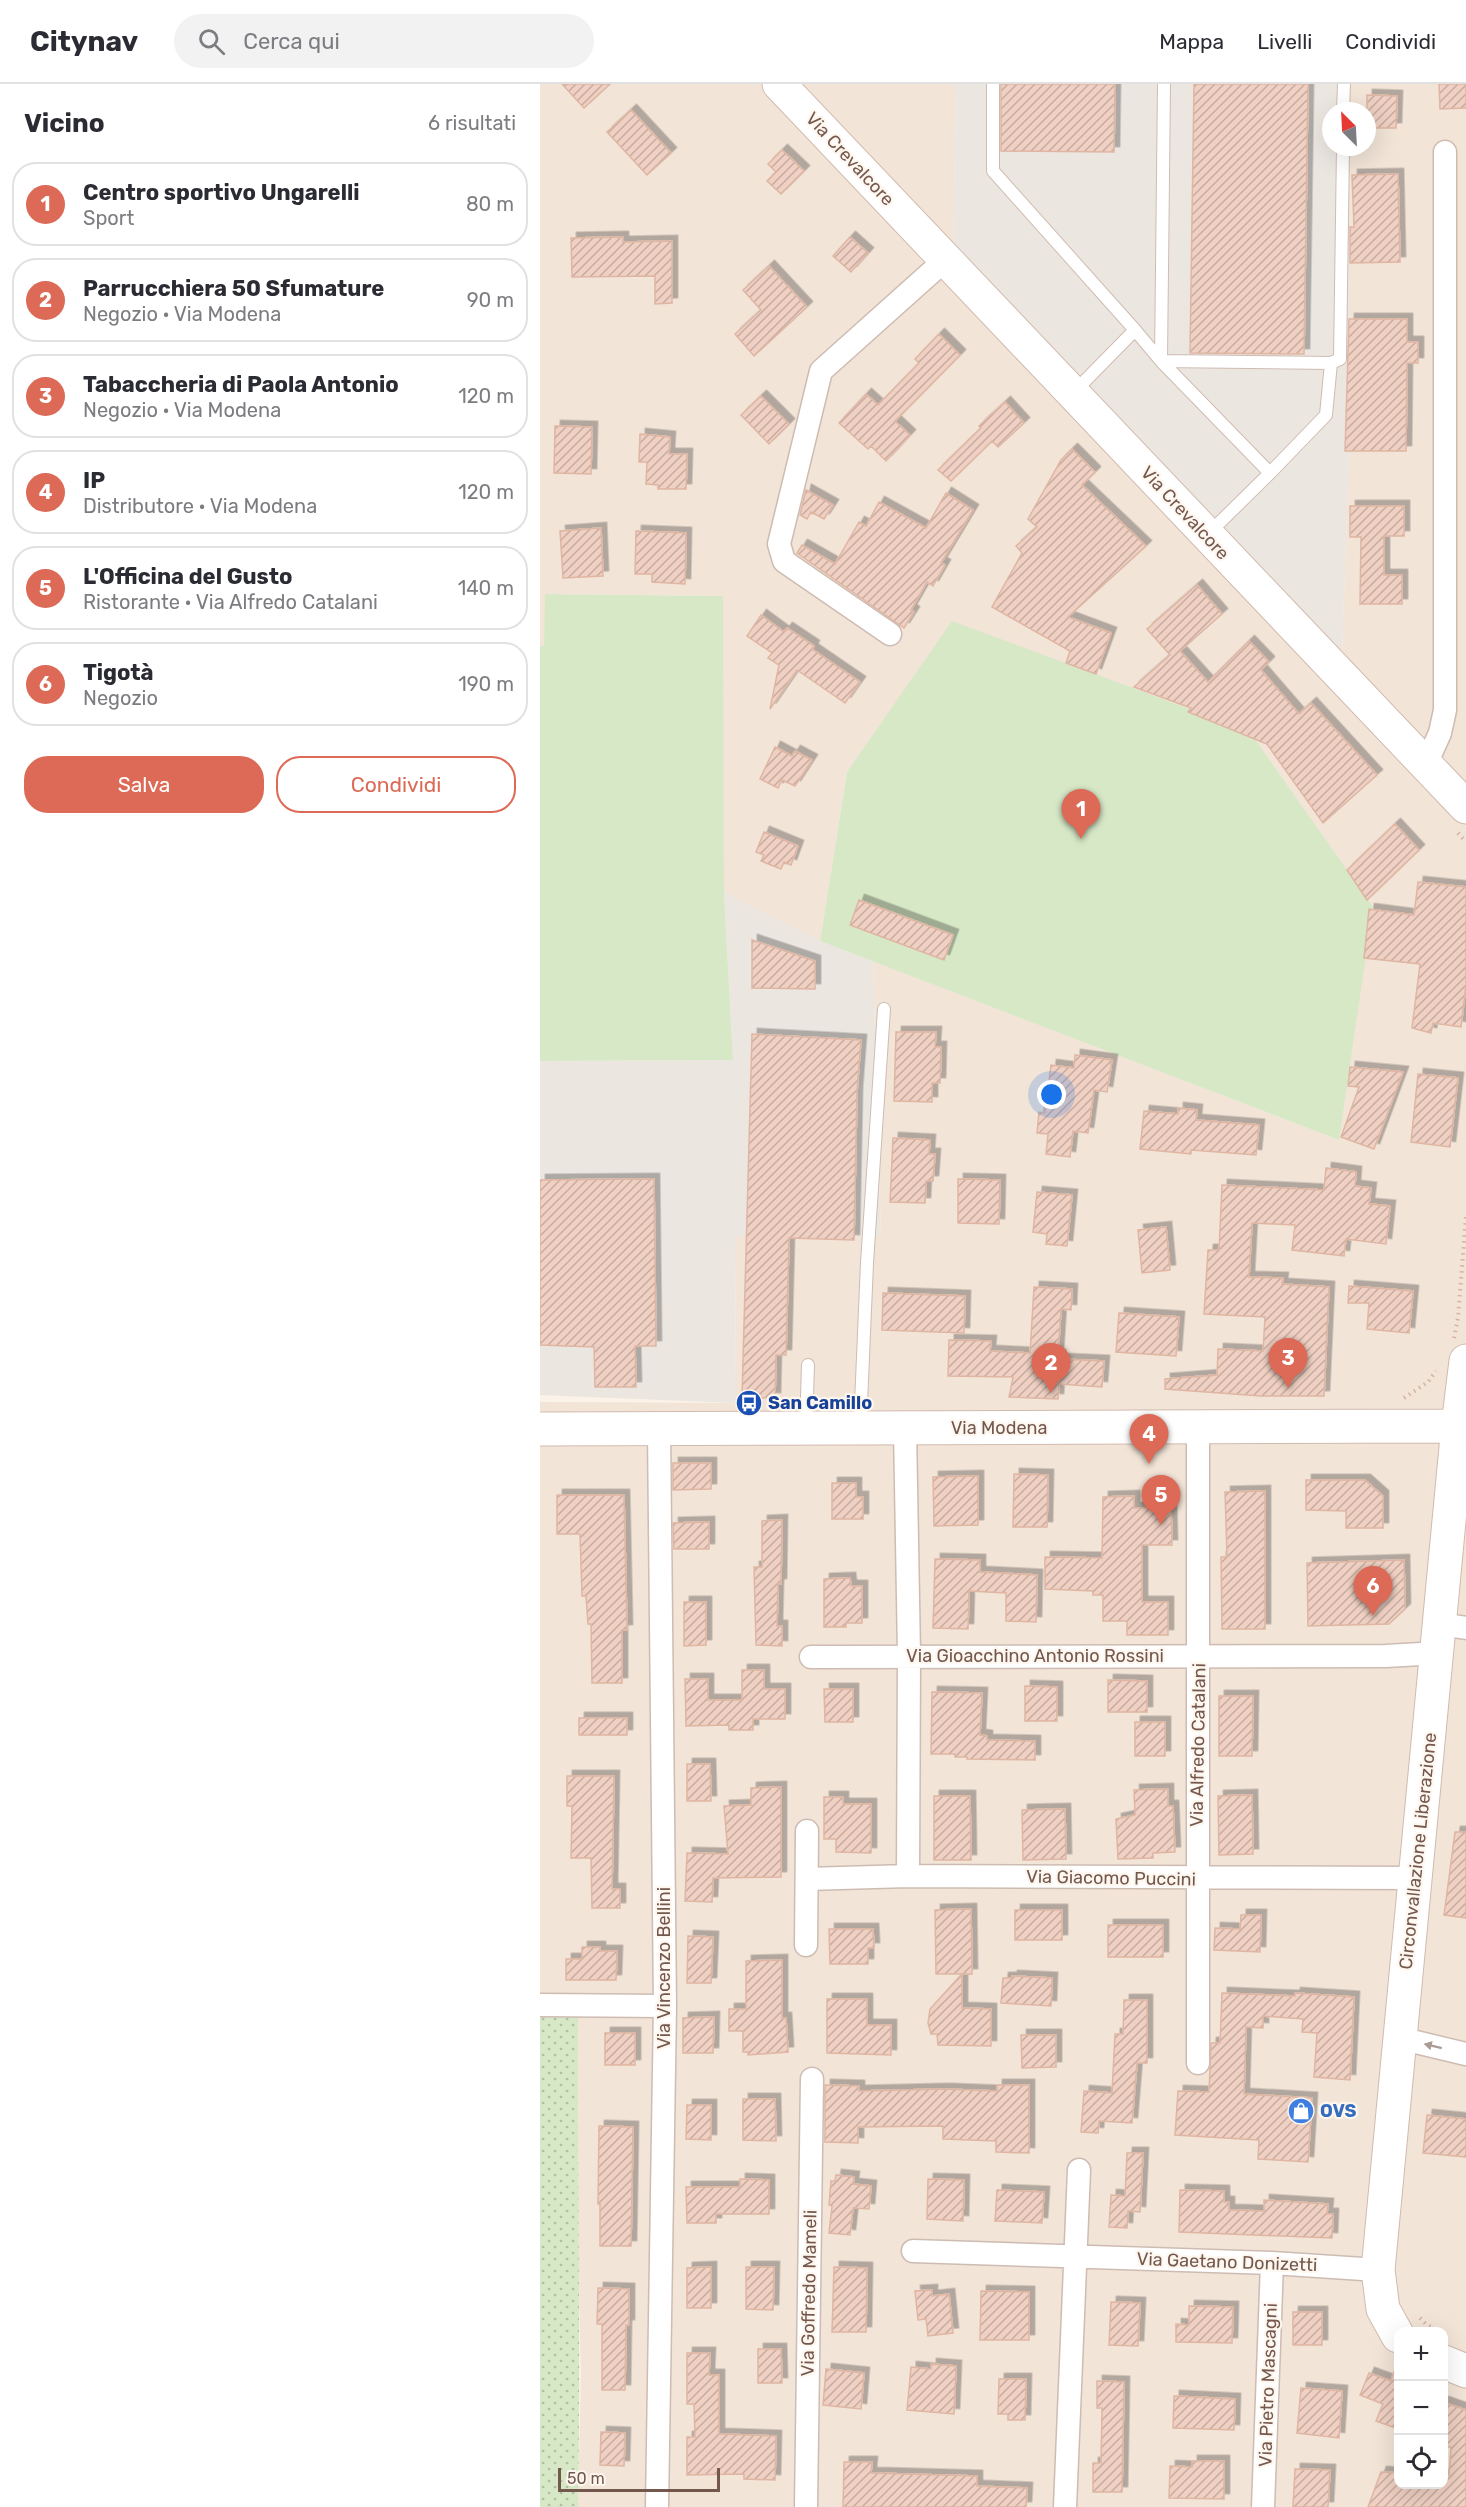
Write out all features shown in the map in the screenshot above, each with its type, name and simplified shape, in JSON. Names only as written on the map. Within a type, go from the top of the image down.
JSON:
[{"type":"main road","name":"Via Crevalcore","points":[[779,84],[1466,807]]},
{"type":"main road","name":"Circonvallazione Liberazione","points":[[1394,2329],[1383,2309],[1378,2270],[1415,1878],[1448,1635],[1462,1427],[1453,1356]]},
{"type":"main road","name":"Via Modena","points":[[540,1429],[1462,1427]]},
{"type":"main road","points":[[1448,2364],[1466,2371]]},
{"type":"street","points":[[1426,764],[1440,733],[1445,710],[1445,152]]},
{"type":"street","points":[[890,634],[784,561],[779,544],[821,371],[945,260]]},
{"type":"street","points":[[905,1428],[909,1655],[908,1876]]},
{"type":"street","name":"Via Alfredo Catalani","points":[[1198,1428],[1200,1657],[1196,1879],[1198,2063]]},
{"type":"street","name":"Via Vincenzo Bellini","points":[[657,2507],[665,2006],[659,1429]]},
{"type":"street","name":"Via Gioacchino Antonio Rossini","points":[[811,1657],[909,1655],[1386,1656],[1448,1635]]},
{"type":"street","points":[[806,1945],[807,1831]]},
{"type":"street","name":"Via Giacomo Puccini","points":[[807,1878],[908,1876],[1196,1879],[1415,1878]]},
{"type":"street","points":[[540,2005],[665,2006]]},
{"type":"street","points":[[1399,2038],[1466,2054]]},
{"type":"street","name":"Via Goffredo Mameli","points":[[806,2507],[812,2079]]},
{"type":"street","points":[[1065,2507],[1079,2170]]},
{"type":"street","name":"Via Gaetano Donizetti","points":[[913,2251],[1272,2263],[1378,2270]]},
{"type":"street","name":"Via Pietro Mascagni","points":[[1263,2507],[1272,2263]]},
{"type":"lane","points":[[993,84],[993,171],[1161,361],[1270,473]]},
{"type":"lane","points":[[1161,361],[1164,84]]},
{"type":"lane","points":[[1343,102],[1344,84]]},
{"type":"lane","points":[[1161,361],[1331,363],[1340,359],[1343,156]]},
{"type":"lane","points":[[1072,394],[1135,330]]},
{"type":"lane","points":[[1207,536],[1326,415],[1331,363]]},
{"type":"lane","points":[[860,1429],[867,1263],[884,1009]]},
{"type":"lane","points":[[806,1430],[807,1365]]},
{"type":"path","points":[[1402,1399],[1428,1382],[1453,1356],[1466,1217]]},
{"type":"shaded area","points":[[540,84],[956,84],[953,263],[1341,683],[1350,425],[1350,156],[1376,156],[1376,102],[1350,102],[1350,84],[1466,84],[1466,2507],[578,2507],[581,2374],[577,2208],[540,2009],[540,1402],[735,1403],[736,1236],[881,1236],[873,961],[1339,1140],[847,771],[820,941],[724,892],[722,596],[546,594],[544,646],[540,646]]},
{"type":"shaded area","points":[[956,84],[1350,84],[1350,102],[1322,102],[1322,156],[1350,156],[1350,425],[1341,684],[953,263]]},
{"type":"shaded area","points":[[724,892],[820,941],[873,961],[881,1236],[736,1236],[735,1403],[540,1395],[540,1061],[733,1060]]},
{"type":"green space","points":[[545,594],[723,596],[724,892],[733,1060],[540,1061],[540,646],[544,646]]},
{"type":"green space","points":[[952,621],[1249,731],[1373,907],[1339,1140],[820,941],[847,772]]},
{"type":"green space","points":[[578,2008],[578,2507],[540,2507],[540,2009]]},
{"type":"building","points":[[562,84],[610,84],[584,108]]},
{"type":"building","points":[[1001,84],[1115,84],[1114,152],[1001,151]]},
{"type":"building","points":[[1194,84],[1308,84],[1304,354],[1190,353]]},
{"type":"building","points":[[1439,84],[1466,84],[1466,108],[1440,109]]},
{"type":"building","points":[[1367,95],[1397,96],[1396,128],[1376,128],[1376,102],[1367,102]]},
{"type":"building","points":[[631,110],[671,153],[647,175],[607,132]]},
{"type":"building","points":[[782,150],[804,171],[781,194],[767,181],[776,172],[768,164]]},
{"type":"building","points":[[1398,174],[1400,262],[1350,263],[1350,227],[1354,227],[1352,175]]},
{"type":"building","points":[[623,237],[623,242],[672,241],[672,303],[655,304],[655,276],[572,277],[571,238]]},
{"type":"building","points":[[850,237],[868,253],[851,272],[833,256]]},
{"type":"building","points":[[769,266],[807,307],[754,356],[735,334],[761,310],[743,290]]},
{"type":"building","points":[[1349,319],[1407,319],[1407,342],[1418,342],[1418,363],[1407,363],[1406,451],[1345,451]]},
{"type":"building","points":[[939,334],[960,355],[895,421],[910,435],[886,461],[871,446],[868,449],[839,423],[866,394],[878,405],[919,363],[915,359]]},
{"type":"building","points":[[761,396],[789,424],[769,444],[741,415]]},
{"type":"building","points":[[1005,402],[1024,423],[998,447],[992,441],[951,481],[938,470]]},
{"type":"building","points":[[555,426],[592,427],[591,474],[554,473]]},
{"type":"building","points":[[640,434],[670,437],[669,454],[687,454],[686,489],[658,489],[658,485],[646,484],[647,462],[639,462]]},
{"type":"building","points":[[1072,449],[1095,472],[1082,485],[1146,546],[1068,617],[1111,633],[1096,674],[1066,663],[1070,651],[992,607],[1022,553],[1016,546],[1037,527],[1028,519],[1061,460]]},
{"type":"building","points":[[806,490],[833,505],[824,519],[811,512],[807,519],[800,515]]},
{"type":"building","points":[[946,493],[973,510],[941,563],[945,565],[933,586],[927,582],[904,628],[797,553],[802,545],[835,564],[859,522],[866,526],[879,502],[926,528]]},
{"type":"building","points":[[1350,506],[1404,506],[1404,536],[1384,536],[1384,575],[1402,575],[1402,604],[1360,604],[1361,537],[1350,537]]},
{"type":"building","points":[[601,528],[603,576],[563,578],[560,531]]},
{"type":"building","points":[[636,531],[686,533],[685,584],[652,582],[652,574],[635,574]]},
{"type":"building","points":[[1197,585],[1222,614],[1180,651],[1208,682],[1249,641],[1269,662],[1261,670],[1299,714],[1311,703],[1377,775],[1323,823],[1267,744],[1188,712],[1191,708],[1134,687],[1170,655],[1147,629]]},
{"type":"building","points":[[761,615],[784,632],[787,628],[814,646],[812,649],[860,682],[845,703],[797,670],[770,709],[779,665],[768,658],[772,653],[747,636]]},
{"type":"building","points":[[775,747],[792,756],[795,751],[812,760],[795,786],[782,780],[778,788],[760,779]]},
{"type":"building","points":[[1395,824],[1419,850],[1367,900],[1347,870]]},
{"type":"building","points":[[764,832],[798,846],[791,865],[784,862],[781,869],[761,861],[764,855],[756,852]]},
{"type":"building","points":[[1418,882],[1466,887],[1466,984],[1461,1027],[1433,1023],[1431,1033],[1412,1028],[1420,964],[1364,958],[1369,909],[1414,915]]},
{"type":"building","points":[[859,900],[953,935],[944,960],[850,925]]},
{"type":"building","points":[[752,940],[815,961],[815,989],[752,988]]},
{"type":"building","points":[[896,1032],[936,1032],[935,1047],[941,1047],[940,1083],[932,1083],[932,1102],[894,1101]]},
{"type":"building","points":[[752,1034],[861,1040],[857,1092],[854,1240],[789,1238],[786,1355],[776,1355],[775,1398],[742,1397]]},
{"type":"building","points":[[1075,1055],[1112,1060],[1107,1092],[1094,1090],[1088,1133],[1073,1131],[1070,1157],[1046,1154],[1048,1134],[1037,1133],[1039,1112],[1045,1113],[1051,1065],[1074,1068]]},
{"type":"building","points":[[1350,1067],[1403,1072],[1374,1149],[1341,1137],[1359,1087],[1348,1086]]},
{"type":"building","points":[[1418,1074],[1458,1078],[1450,1147],[1411,1142]]},
{"type":"building","points":[[1178,1108],[1197,1110],[1196,1120],[1259,1125],[1256,1155],[1191,1150],[1191,1154],[1140,1149],[1144,1111],[1178,1114]]},
{"type":"building","points":[[893,1138],[930,1140],[929,1154],[935,1154],[933,1181],[926,1181],[925,1203],[890,1202]]},
{"type":"building","points":[[1326,1168],[1356,1172],[1355,1186],[1371,1188],[1369,1204],[1390,1206],[1386,1244],[1346,1239],[1344,1256],[1292,1250],[1295,1225],[1252,1223],[1249,1277],[1283,1278],[1282,1284],[1329,1287],[1324,1396],[1261,1396],[1165,1389],[1165,1379],[1217,1375],[1218,1349],[1263,1351],[1265,1317],[1204,1314],[1208,1250],[1219,1250],[1222,1185],[1324,1190]]},
{"type":"building","points":[[654,1179],[656,1346],[635,1346],[636,1387],[595,1387],[594,1347],[540,1345],[540,1180]]},
{"type":"building","points":[[958,1179],[1000,1180],[999,1224],[958,1223]]},
{"type":"building","points":[[1037,1192],[1072,1195],[1067,1246],[1046,1244],[1047,1234],[1033,1232]]},
{"type":"building","points":[[1166,1227],[1170,1270],[1142,1273],[1138,1230]]},
{"type":"building","points":[[1349,1286],[1413,1291],[1409,1333],[1367,1329],[1369,1303],[1348,1303]]},
{"type":"building","points":[[1034,1287],[1072,1289],[1071,1310],[1061,1309],[1058,1355],[1060,1359],[1104,1361],[1102,1387],[1059,1384],[1058,1399],[1009,1397],[1013,1377],[948,1376],[949,1340],[991,1341],[990,1351],[1030,1353]]},
{"type":"building","points":[[883,1293],[965,1296],[964,1333],[882,1330]]},
{"type":"building","points":[[1119,1313],[1179,1317],[1176,1356],[1116,1352]]},
{"type":"building","points":[[673,1463],[711,1463],[711,1489],[673,1490]]},
{"type":"building","points":[[1014,1474],[1048,1475],[1047,1527],[1013,1527]]},
{"type":"building","points":[[978,1476],[978,1525],[934,1526],[933,1477]]},
{"type":"building","points":[[1306,1480],[1365,1480],[1383,1496],[1383,1528],[1346,1528],[1346,1511],[1306,1510]]},
{"type":"building","points":[[832,1483],[856,1483],[856,1497],[863,1497],[863,1519],[832,1519]]},
{"type":"building","points":[[1265,1491],[1265,1629],[1222,1629],[1221,1557],[1227,1557],[1225,1492]]},
{"type":"building","points":[[557,1495],[624,1495],[627,1630],[622,1630],[622,1683],[592,1683],[591,1624],[588,1624],[586,1596],[582,1596],[580,1534],[557,1534]]},
{"type":"building","points":[[1134,1496],[1134,1508],[1171,1507],[1172,1545],[1142,1545],[1142,1602],[1168,1602],[1168,1635],[1127,1635],[1127,1621],[1103,1621],[1103,1595],[1093,1595],[1093,1591],[1045,1589],[1045,1557],[1102,1558],[1103,1497]]},
{"type":"building","points":[[782,1520],[781,1584],[778,1584],[777,1626],[782,1626],[782,1646],[756,1645],[754,1567],[762,1567],[762,1521]]},
{"type":"building","points":[[709,1522],[709,1549],[674,1549],[673,1523]]},
{"type":"building","points":[[935,1559],[980,1560],[980,1572],[1037,1575],[1036,1622],[1006,1621],[1006,1593],[969,1591],[968,1629],[933,1628]]},
{"type":"building","points":[[1404,1560],[1405,1609],[1389,1624],[1308,1626],[1307,1563]]},
{"type":"building","points":[[850,1578],[851,1586],[862,1586],[862,1623],[846,1623],[846,1627],[824,1627],[824,1579]]},
{"type":"building","points":[[684,1602],[706,1602],[706,1645],[684,1646]]},
{"type":"building","points":[[742,1670],[764,1670],[764,1689],[785,1689],[785,1719],[753,1719],[753,1730],[729,1730],[729,1725],[686,1726],[685,1679],[708,1679],[708,1700],[742,1700]]},
{"type":"building","points":[[1108,1680],[1147,1681],[1147,1712],[1108,1712]]},
{"type":"building","points":[[1025,1686],[1057,1687],[1057,1721],[1025,1721]]},
{"type":"building","points":[[824,1689],[853,1689],[853,1722],[825,1722]]},
{"type":"building","points":[[932,1692],[982,1693],[980,1735],[987,1736],[987,1740],[1035,1741],[1035,1760],[967,1759],[967,1757],[955,1757],[955,1754],[931,1754]]},
{"type":"building","points":[[1219,1696],[1253,1696],[1252,1756],[1219,1756]]},
{"type":"building","points":[[579,1718],[627,1718],[627,1735],[579,1735]]},
{"type":"building","points":[[1135,1722],[1165,1722],[1165,1756],[1135,1756]]},
{"type":"building","points":[[687,1764],[710,1764],[711,1801],[687,1801]]},
{"type":"building","points":[[567,1776],[614,1776],[612,1889],[620,1889],[620,1908],[592,1908],[591,1858],[571,1858],[572,1806],[567,1806]]},
{"type":"building","points":[[781,1787],[781,1877],[713,1878],[712,1902],[685,1901],[687,1853],[728,1854],[724,1806],[751,1805],[751,1788]]},
{"type":"building","points":[[1168,1789],[1168,1806],[1173,1806],[1175,1852],[1153,1853],[1153,1858],[1118,1859],[1116,1819],[1135,1815],[1134,1790]]},
{"type":"building","points":[[1252,1795],[1253,1854],[1219,1855],[1218,1796]]},
{"type":"building","points":[[934,1796],[970,1796],[971,1860],[934,1860]]},
{"type":"building","points":[[824,1797],[843,1797],[843,1804],[871,1804],[871,1853],[836,1852],[836,1839],[824,1839]]},
{"type":"building","points":[[1065,1809],[1066,1859],[1023,1860],[1022,1810]]},
{"type":"building","points":[[1455,1832],[1466,1832],[1466,1918],[1444,1915]]},
{"type":"building","points":[[971,1909],[972,1974],[936,1974],[935,1910]]},
{"type":"building","points":[[1015,1910],[1062,1910],[1062,1940],[1015,1940]]},
{"type":"building","points":[[1241,1915],[1261,1915],[1260,1952],[1214,1950],[1215,1928],[1240,1929]]},
{"type":"building","points":[[1108,1925],[1163,1925],[1163,1957],[1108,1957]]},
{"type":"building","points":[[829,1929],[873,1929],[874,1948],[868,1948],[868,1964],[830,1964]]},
{"type":"building","points":[[688,1936],[713,1937],[711,1983],[687,1983]]},
{"type":"building","points":[[582,1947],[600,1947],[600,1951],[617,1951],[616,1980],[566,1980],[566,1959],[582,1959]]},
{"type":"building","points":[[782,1960],[782,2018],[786,2018],[788,2052],[748,2055],[748,2052],[743,2052],[743,2031],[729,2031],[729,2009],[746,2009],[746,1961]]},
{"type":"building","points":[[962,1974],[962,2008],[991,2009],[991,2046],[938,2045],[937,2034],[931,2034],[928,2023],[930,2009]]},
{"type":"building","points":[[1012,1976],[1052,1978],[1051,2006],[1001,2003],[1003,1978],[1012,1978]]},
{"type":"building","points":[[1222,1993],[1295,1996],[1295,1993],[1354,1997],[1350,2080],[1314,2077],[1317,2033],[1302,2032],[1303,2019],[1263,2016],[1263,2028],[1246,2027],[1244,2094],[1312,2098],[1308,2162],[1258,2159],[1259,2140],[1175,2135],[1178,2091],[1209,2092],[1211,2043],[1220,2043]]},
{"type":"building","points":[[827,1999],[867,1999],[867,2025],[891,2025],[891,2055],[827,2053]]},
{"type":"building","points":[[1124,2000],[1147,2000],[1147,2063],[1137,2063],[1132,2123],[1099,2121],[1098,2133],[1081,2132],[1084,2091],[1112,2093],[1115,2034],[1123,2034]]},
{"type":"building","points":[[714,2017],[713,2053],[683,2053],[683,2018]]},
{"type":"building","points":[[605,2033],[635,2033],[635,2065],[605,2065]]},
{"type":"building","points":[[1021,2035],[1056,2035],[1056,2067],[1022,2068]]},
{"type":"building","points":[[825,2085],[859,2086],[859,2091],[944,2089],[997,2091],[997,2085],[1029,2085],[1029,2153],[996,2152],[996,2141],[943,2139],[943,2126],[858,2127],[858,2143],[825,2142]]},
{"type":"building","points":[[743,2099],[775,2099],[776,2141],[743,2140]]},
{"type":"building","points":[[687,2105],[711,2105],[711,2140],[686,2139]]},
{"type":"building","points":[[1427,2115],[1466,2119],[1466,2157],[1423,2153]]},
{"type":"building","points":[[599,2126],[633,2127],[631,2246],[600,2246]]},
{"type":"building","points":[[1127,2153],[1143,2153],[1140,2212],[1128,2211],[1127,2228],[1109,2227],[1111,2195],[1125,2196]]},
{"type":"building","points":[[836,2175],[854,2177],[853,2184],[871,2186],[869,2209],[853,2208],[850,2235],[829,2233],[832,2206],[829,2205],[831,2181],[835,2181]]},
{"type":"building","points":[[740,2179],[769,2180],[769,2214],[716,2214],[716,2223],[687,2223],[686,2187],[740,2187]]},
{"type":"building","points":[[928,2179],[964,2180],[963,2221],[927,2219]]},
{"type":"building","points":[[997,2190],[1044,2192],[1042,2223],[995,2221]]},
{"type":"building","points":[[1180,2190],[1224,2191],[1224,2202],[1229,2202],[1229,2210],[1264,2211],[1264,2200],[1328,2204],[1327,2214],[1333,2214],[1332,2238],[1179,2232]]},
{"type":"building","points":[[711,2267],[711,2308],[687,2308],[687,2268]]},
{"type":"building","points":[[746,2267],[774,2267],[773,2310],[746,2309]]},
{"type":"building","points":[[834,2267],[867,2268],[866,2332],[832,2332]]},
{"type":"building","points":[[598,2288],[629,2289],[625,2390],[602,2390],[602,2324],[597,2324]]},
{"type":"building","points":[[932,2290],[932,2296],[949,2294],[953,2333],[928,2336],[926,2319],[918,2320],[915,2291]]},
{"type":"building","points":[[981,2291],[1029,2292],[1029,2340],[980,2340]]},
{"type":"building","points":[[1111,2302],[1140,2303],[1138,2346],[1109,2345]]},
{"type":"building","points":[[1189,2306],[1233,2307],[1232,2343],[1176,2342],[1176,2324],[1189,2325]]},
{"type":"building","points":[[1293,2312],[1322,2312],[1322,2345],[1293,2345]]},
{"type":"building","points":[[758,2349],[781,2349],[782,2383],[758,2383]]},
{"type":"building","points":[[687,2353],[710,2353],[709,2375],[719,2375],[719,2434],[776,2436],[775,2480],[744,2479],[744,2474],[687,2475],[687,2437],[695,2437],[694,2404],[687,2404]]},
{"type":"building","points":[[931,2364],[956,2366],[954,2414],[907,2410],[911,2367],[931,2369]]},
{"type":"building","points":[[826,2369],[864,2373],[861,2409],[823,2405]]},
{"type":"building","points":[[1394,2372],[1394,2428],[1376,2421],[1383,2404],[1360,2395],[1369,2373],[1391,2381]]},
{"type":"building","points":[[999,2379],[1026,2379],[1025,2420],[1008,2420],[1008,2414],[998,2414]]},
{"type":"building","points":[[1097,2381],[1124,2382],[1122,2492],[1093,2492],[1093,2463],[1101,2463],[1102,2408],[1097,2408]]},
{"type":"building","points":[[1301,2388],[1342,2391],[1339,2438],[1297,2433]]},
{"type":"building","points":[[1174,2396],[1235,2399],[1234,2430],[1173,2428]]},
{"type":"building","points":[[1448,2404],[1466,2410],[1466,2507],[1368,2507],[1381,2472],[1394,2473],[1394,2489],[1448,2489],[1451,2447],[1448,2447]]},
{"type":"building","points":[[601,2432],[625,2433],[624,2466],[600,2465]]},
{"type":"building","points":[[1192,2461],[1224,2461],[1224,2499],[1169,2498],[1170,2466],[1192,2467]]},
{"type":"building","points":[[844,2462],[872,2462],[871,2473],[977,2476],[977,2486],[1027,2488],[1026,2507],[843,2507]]},
{"type":"building","points":[[1295,2469],[1330,2470],[1328,2507],[1293,2507]]},
{"type":"place","name":"Centro sportivo Ungarelli","points":[[1081,839]]},
{"type":"place","name":"Tabaccheria di Paola Antonio","points":[[1288,1388]]},
{"type":"place","name":"Parrucchiera 50 Sfumature","points":[[1051,1393]]},
{"type":"place","name":"San Camillo","points":[[749,1403]]},
{"type":"place","name":"IP","points":[[1149,1464]]},
{"type":"place","name":"L'Officina del Gusto","points":[[1161,1525]]},
{"type":"place","name":"Tigotà","points":[[1373,1616]]},
{"type":"place","name":"OVS","points":[[1301,2111]]}]
